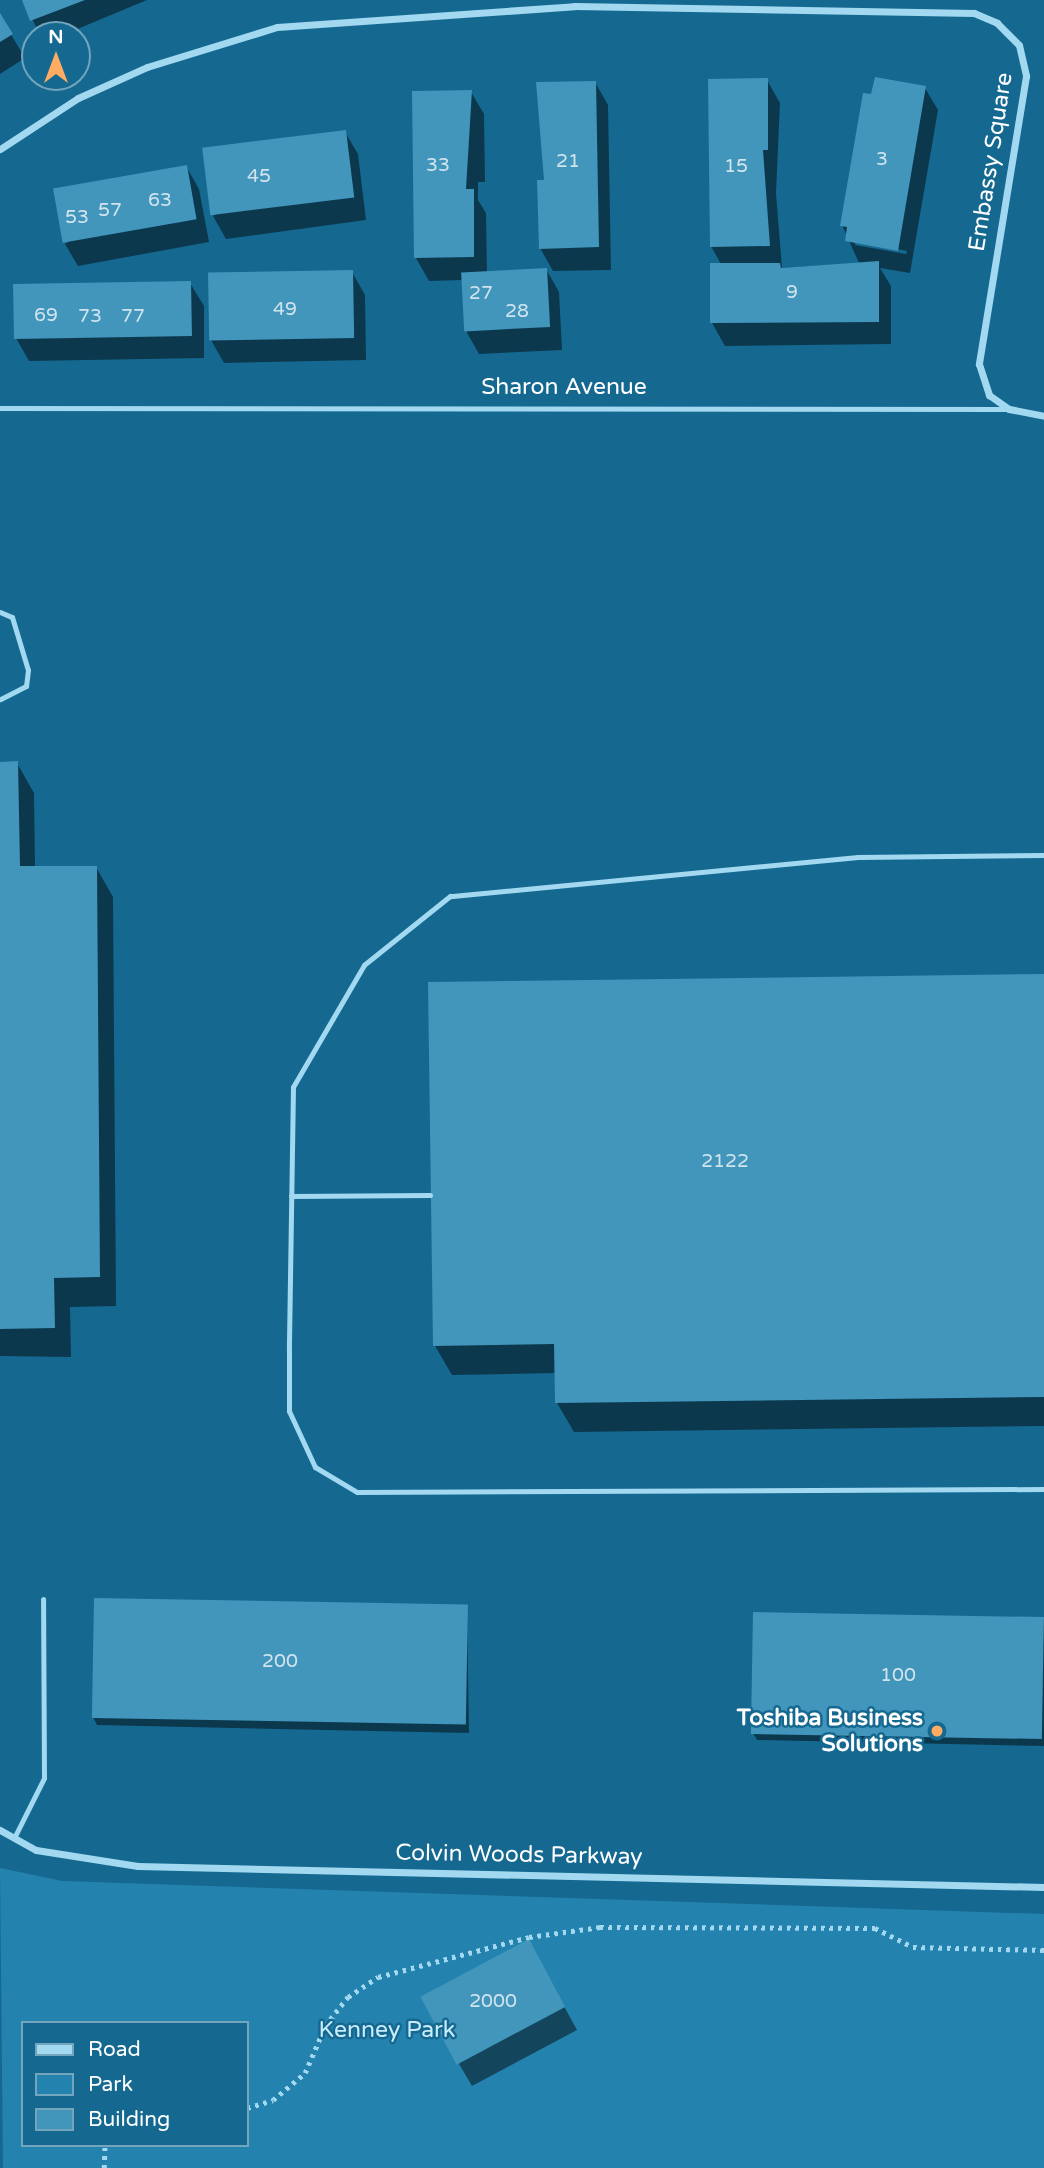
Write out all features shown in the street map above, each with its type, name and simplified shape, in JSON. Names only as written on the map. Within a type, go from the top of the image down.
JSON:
[{"type":"street","name":"Embassy Square","points":[[0,149],[78,98],[146,67],[277,27],[574,6],[974,13],[1009,33],[1025,60],[979,350],[989,395],[1009,410]]},
{"type":"street","name":"Sharon Avenue","points":[[1009,410],[1044,416]]},
{"type":"street","name":"Colvin Woods Parkway","points":[[0,1830],[59,1856],[138,1866],[1044,1887]]},
{"type":"lane","name":"Sharon Avenue","points":[[0,408],[1009,410]]},
{"type":"lane","points":[[0,612],[12,617],[28,670],[26,685],[0,699]]},
{"type":"lane","points":[[1044,855],[858,857],[450,896],[364,965],[293,1087],[289,1411],[315,1467],[357,1492],[1044,1489]]},
{"type":"lane","points":[[292,1196],[430,1195]]},
{"type":"lane","points":[[14,1838],[44,1778],[43,1599]]},
{"type":"path","points":[[248,2108],[273,2100],[306,2073],[325,2026],[348,1997],[378,1977],[529,1937],[600,1927],[874,1928],[913,1947],[1044,1950]]},
{"type":"path","points":[[104,2147],[104,2168]]},
{"type":"green space","name":"Kenney Park","points":[[0,1868],[62,1881],[1044,1914],[1044,2168],[3,2168]]},
{"type":"building","points":[[22,0],[85,0],[30,21]]},
{"type":"building","points":[[0,13],[13,34],[0,42]]},
{"type":"building","points":[[875,77],[926,86],[898,251],[845,241],[847,227],[840,226],[863,93],[871,94]]},
{"type":"building","points":[[768,78],[768,150],[763,150],[770,246],[710,247],[708,79]]},
{"type":"building","points":[[596,81],[599,247],[539,249],[537,180],[544,180],[536,82]]},
{"type":"building","points":[[472,90],[466,189],[474,189],[474,257],[414,258],[412,91]]},
{"type":"building","points":[[346,130],[354,197],[210,215],[202,148]]},
{"type":"building","points":[[187,165],[197,219],[63,243],[53,189]]},
{"type":"building","points":[[879,261],[879,322],[710,323],[710,263],[780,263],[781,268]]},
{"type":"building","points":[[547,268],[550,327],[464,331],[461,273]]},
{"type":"building","points":[[353,270],[354,338],[209,341],[208,273]]},
{"type":"building","points":[[191,281],[192,336],[14,339],[13,284]]},
{"type":"building","points":[[18,761],[20,866],[97,866],[100,1277],[54,1278],[55,1328],[0,1329],[0,762]]},
{"type":"building","points":[[1044,974],[1044,1397],[555,1403],[554,1344],[433,1346],[428,982]]},
{"type":"building","points":[[94,1598],[468,1605],[466,1725],[92,1718]]},
{"type":"building","points":[[753,1612],[1044,1617],[1042,1739],[751,1734]]},
{"type":"building","points":[[529,1939],[565,2007],[457,2065],[420,1997]]},
{"type":"place","name":"Toshiba Business Solutions","points":[[937,1731]]}]
